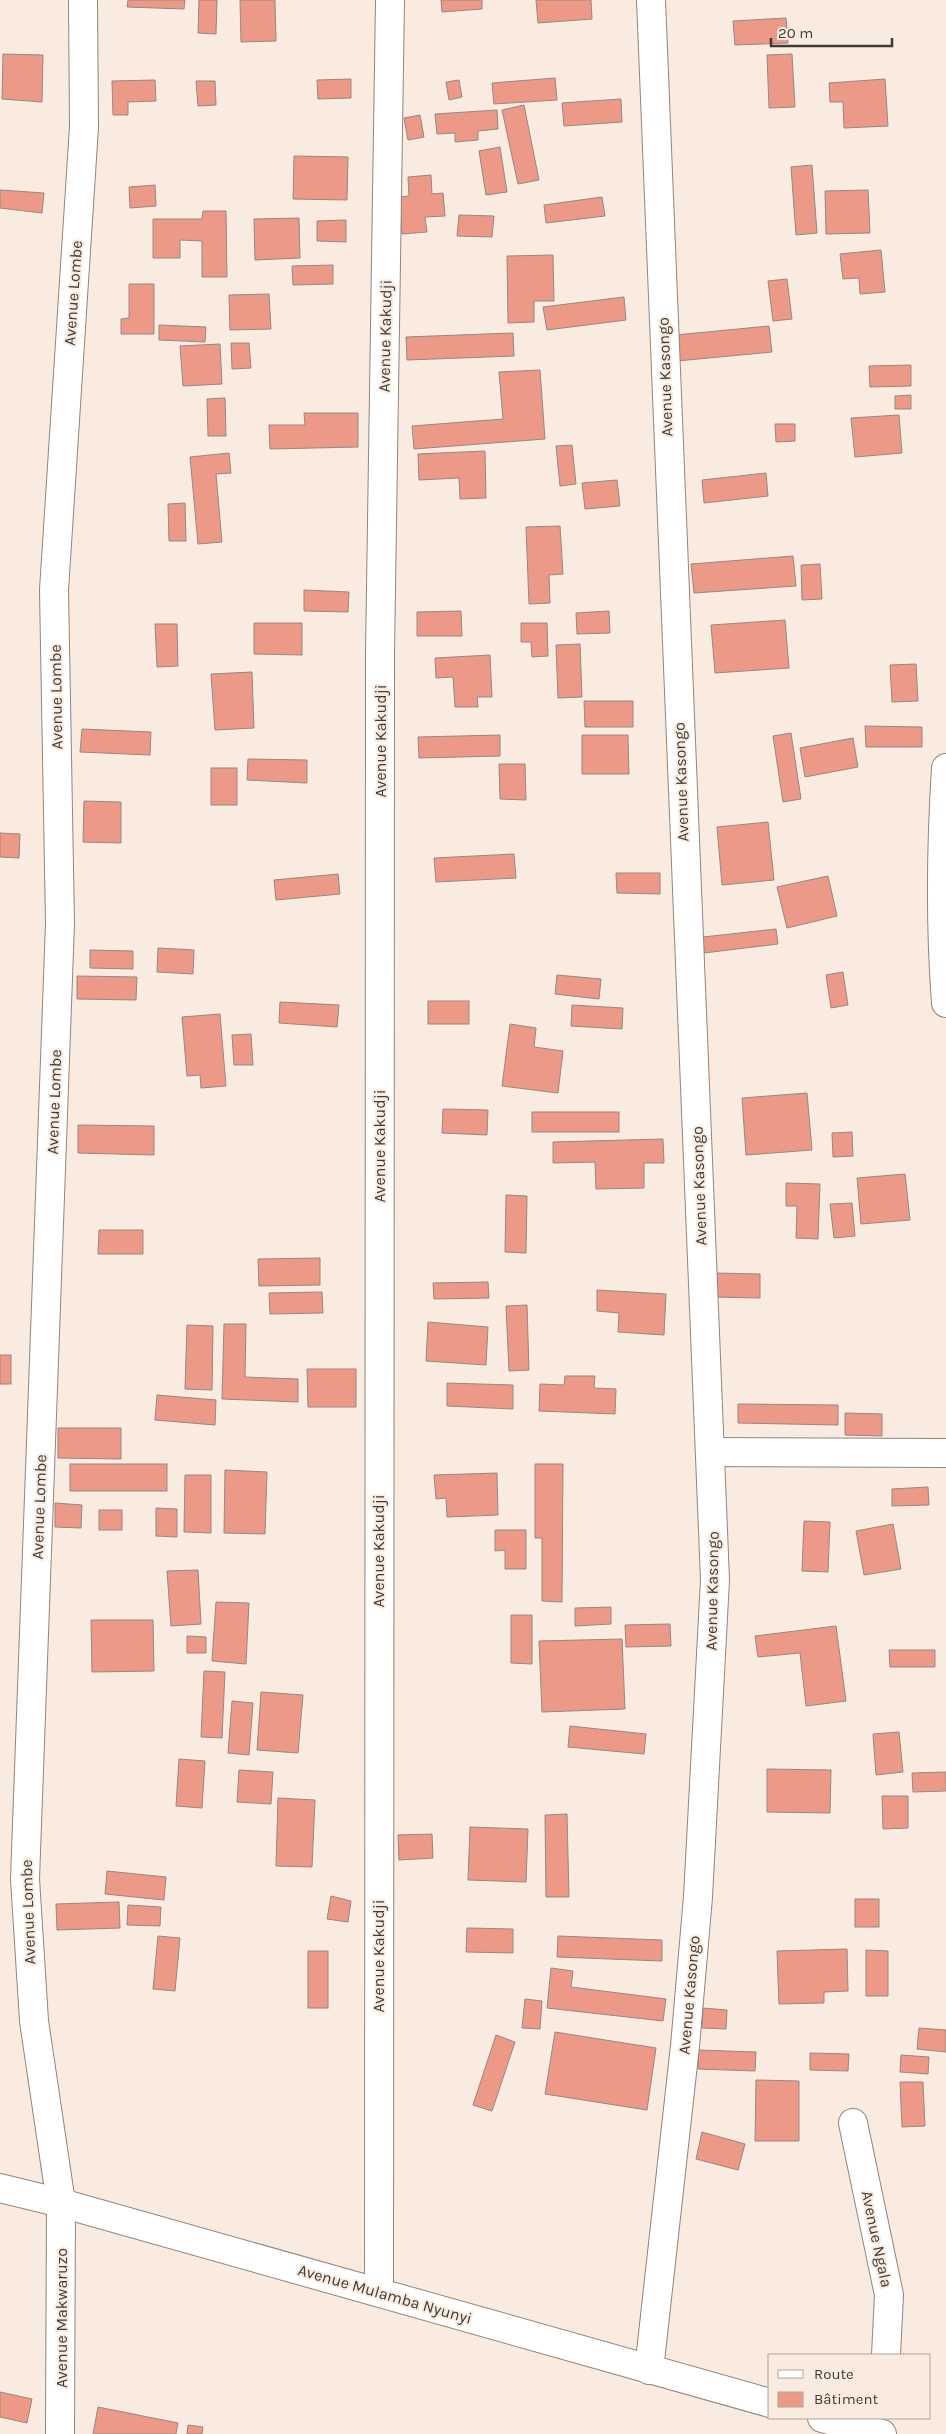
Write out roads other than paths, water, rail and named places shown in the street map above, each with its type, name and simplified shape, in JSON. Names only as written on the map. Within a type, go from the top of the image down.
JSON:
[{"type":"street","name":"Avenue Lombe","points":[[61,2203],[34,2021],[25,1879],[60,923],[54,590],[84,127],[83,0]]},
{"type":"street","name":"Avenue Kakudji","points":[[379,2292],[380,673],[390,0]]},
{"type":"street","name":"Avenue Kasongo","points":[[649,2370],[684,2056],[698,1897],[715,1580],[651,0]]},
{"type":"street","points":[[946,768],[943,887],[946,1003]]},
{"type":"street","points":[[710,1452],[946,1453]]},
{"type":"street","name":"Avenue Ngala","points":[[853,2123],[889,2294],[886,2354]]},
{"type":"street","name":"Avenue Mulamba Nyunyi","points":[[0,2188],[61,2203],[768,2402]]},
{"type":"street","name":"Avenue Makwaruzo","points":[[60,2434],[61,2203]]},
{"type":"street","points":[[826,2419],[882,2434],[883,2419]]}]
